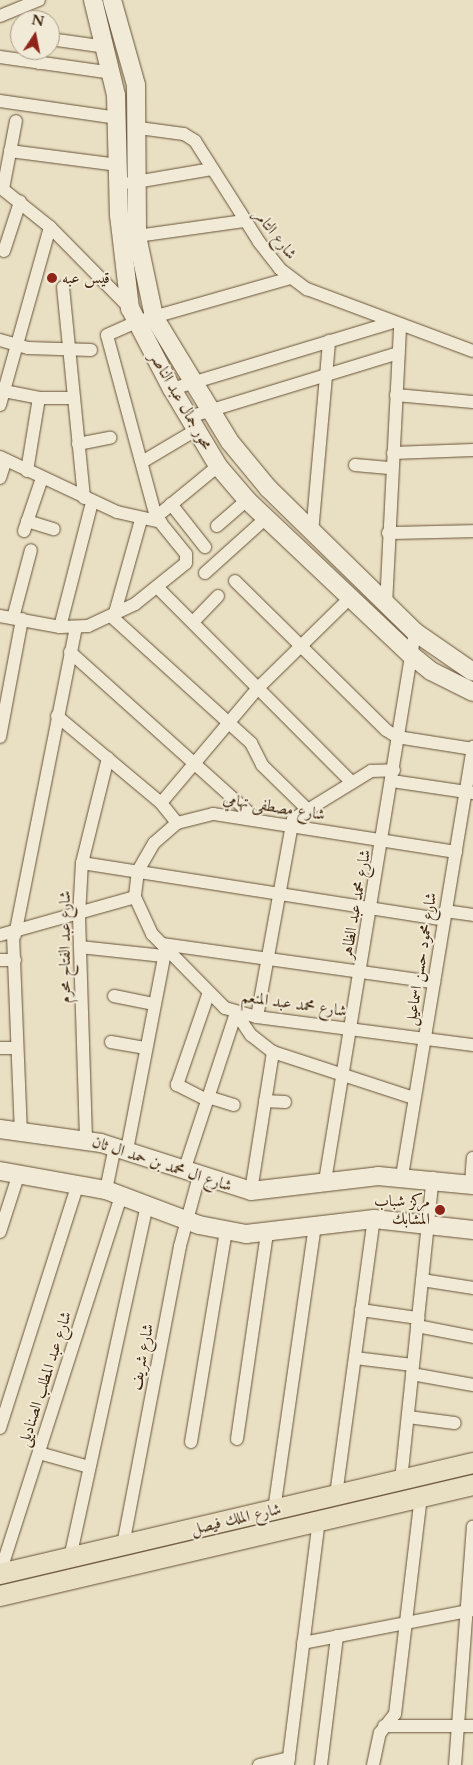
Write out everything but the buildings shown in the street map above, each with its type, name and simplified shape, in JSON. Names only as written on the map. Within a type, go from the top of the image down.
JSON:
[{"type":"main road","name":"شارع الملك فيصل","points":[[0,1574],[473,1463]]},
{"type":"main road","name":"شارع الملك فيصل","points":[[0,1596],[473,1485]]},
{"type":"main road","points":[[174,1533],[174,1543],[184,1553]]},
{"type":"main road","points":[[132,1543],[152,1549],[149,1561]]},
{"type":"street","points":[[3,13],[39,0]]},
{"type":"street","name":"محور جمال عبد الناصر","points":[[93,0],[113,73],[118,118],[118,185],[133,315],[172,389],[218,466],[247,500],[296,548],[431,672],[473,692]]},
{"type":"street","name":"محور جمال عبد الناصر","points":[[112,0],[136,85],[139,128],[136,236],[154,317],[240,458],[312,533],[415,632],[473,672]]},
{"type":"street","points":[[60,40],[106,47]]},
{"type":"street","points":[[57,60],[113,73]]},
{"type":"street","points":[[0,100],[118,118]]},
{"type":"street","points":[[16,121],[1,188],[50,227],[133,315],[154,317],[290,278]]},
{"type":"street","name":"شارع التامر","points":[[139,128],[190,137],[244,221],[290,278],[307,290],[395,324],[473,350]]},
{"type":"street","points":[[10,151],[118,165]]},
{"type":"street","points":[[118,185],[212,169]]},
{"type":"street","points":[[4,251],[20,202]]},
{"type":"street","points":[[136,236],[244,221]]},
{"type":"street","points":[[0,405],[50,227]]},
{"type":"street","points":[[60,626],[88,500],[78,444],[62,287]]},
{"type":"street","points":[[0,616],[76,627],[113,616],[158,588],[188,561],[159,519],[106,336],[133,315]]},
{"type":"street","points":[[172,389],[329,341],[395,324],[398,353],[386,605]]},
{"type":"street","points":[[0,340],[16,346],[91,350]]},
{"type":"street","points":[[296,548],[312,533],[329,341]]},
{"type":"street","points":[[142,462],[211,411],[398,353]]},
{"type":"street","points":[[4,391],[39,398],[74,398]]},
{"type":"street","points":[[396,395],[473,402]]},
{"type":"street","points":[[27,471],[39,398]]},
{"type":"street","points":[[78,444],[110,438]]},
{"type":"street","points":[[393,453],[473,450]]},
{"type":"street","points":[[0,478],[3,459],[88,500],[141,520],[159,519],[171,504],[218,466]]},
{"type":"street","points":[[355,465],[392,468]]},
{"type":"street","points":[[42,478],[26,526],[54,529]]},
{"type":"street","points":[[217,526],[247,500]]},
{"type":"street","points":[[171,504],[205,547]]},
{"type":"street","points":[[205,573],[266,518]]},
{"type":"street","points":[[113,616],[141,520]]},
{"type":"street","points":[[388,533],[473,531]]},
{"type":"street","points":[[0,737],[18,618],[31,550]]},
{"type":"street","points":[[235,581],[300,646],[397,737],[473,752]]},
{"type":"street","points":[[158,588],[351,782]]},
{"type":"street","points":[[193,622],[218,596]]},
{"type":"street","points":[[161,803],[193,762],[258,688],[350,598]]},
{"type":"street","points":[[113,616],[227,722],[307,808]]},
{"type":"street","points":[[21,1131],[14,935],[56,716],[76,627]]},
{"type":"street","name":"شارع محمد عبد الظاهر","points":[[325,1181],[383,841],[397,737],[415,632]]},
{"type":"street","points":[[70,652],[257,820]]},
{"type":"street","points":[[56,716],[161,803],[177,823]]},
{"type":"street","name":"شارع محمود حسن اسماعيل","points":[[402,1176],[456,852],[469,792],[473,752]]},
{"type":"street","name":"شارع عبد الفتاح محرم","points":[[86,1139],[79,916],[82,863],[108,758]]},
{"type":"street","points":[[257,1017],[291,827],[295,816],[371,771],[469,792]]},
{"type":"street","name":"شارع مصطفى تهامي","points":[[135,897],[138,871],[154,843],[177,823],[213,814],[456,852]]},
{"type":"street","points":[[82,863],[371,910],[445,916],[473,915]]},
{"type":"street","points":[[0,935],[14,935],[135,897]]},
{"type":"street","name":"شارع محمد عبد المنعم","points":[[135,897],[144,921],[164,949],[208,995],[236,1013],[473,1045]]},
{"type":"street","points":[[80,947],[164,949],[268,959],[434,982]]},
{"type":"street","name":"شارع عبد المطلب الصناديلى","points":[[0,1574],[39,1453],[114,1192],[121,1148],[154,1004],[164,949]]},
{"type":"street","points":[[0,960],[15,960]]},
{"type":"street","points":[[208,995],[176,1085],[207,1098],[234,1105]]},
{"type":"street","points":[[114,996],[154,1004]]},
{"type":"street","points":[[236,1013],[251,1035],[273,1052],[414,1098]]},
{"type":"street","name":"شارع شريف","points":[[132,1543],[186,1221],[191,1173],[207,1098],[236,1013]]},
{"type":"street","points":[[111,1042],[144,1048]]},
{"type":"street","points":[[0,1048],[17,1048]]},
{"type":"street","points":[[251,1191],[273,1052]]},
{"type":"street","points":[[266,1101],[285,1102]]},
{"type":"street","name":"شارع ال محمد بن حمد ال ثان","points":[[0,1129],[86,1139],[121,1148],[191,1173],[251,1191],[325,1181],[402,1176],[433,1178],[472,1185]]},
{"type":"street","points":[[472,1185],[473,1158]]},
{"type":"street","points":[[0,1171],[78,1183],[114,1192],[186,1221],[226,1231],[267,1234],[374,1219],[428,1223],[473,1230]]},
{"type":"street","points":[[0,1232],[19,1173]]},
{"type":"street","points":[[401,1480],[433,1178]]},
{"type":"street","points":[[0,1428],[78,1183]]},
{"type":"street","points":[[70,1558],[147,1204]]},
{"type":"street","points":[[336,1495],[374,1219]]},
{"type":"street","points":[[274,1510],[315,1226]]},
{"type":"street","points":[[191,1442],[226,1231]]},
{"type":"street","points":[[237,1439],[267,1234]]},
{"type":"street","points":[[422,1280],[473,1288]]},
{"type":"street","points":[[362,1310],[418,1322],[473,1337]]},
{"type":"street","points":[[355,1358],[473,1385]]},
{"type":"street","points":[[408,1417],[455,1423]]},
{"type":"street","points":[[39,1453],[89,1467]]},
{"type":"street","points":[[373,1765],[384,1726],[395,1714],[421,1497]]},
{"type":"street","points":[[259,1765],[288,1761],[319,1521]]},
{"type":"street","points":[[454,1765],[470,1610],[473,1527]]},
{"type":"street","points":[[304,1643],[470,1610]]},
{"type":"street","points":[[321,1765],[337,1636]]},
{"type":"street","points":[[384,1726],[457,1724],[473,1726]]},
{"type":"place","name":"قيس عبه","points":[[52,278]]},
{"type":"place","name":"مركز شباب المشابك","points":[[440,1210]]}]
